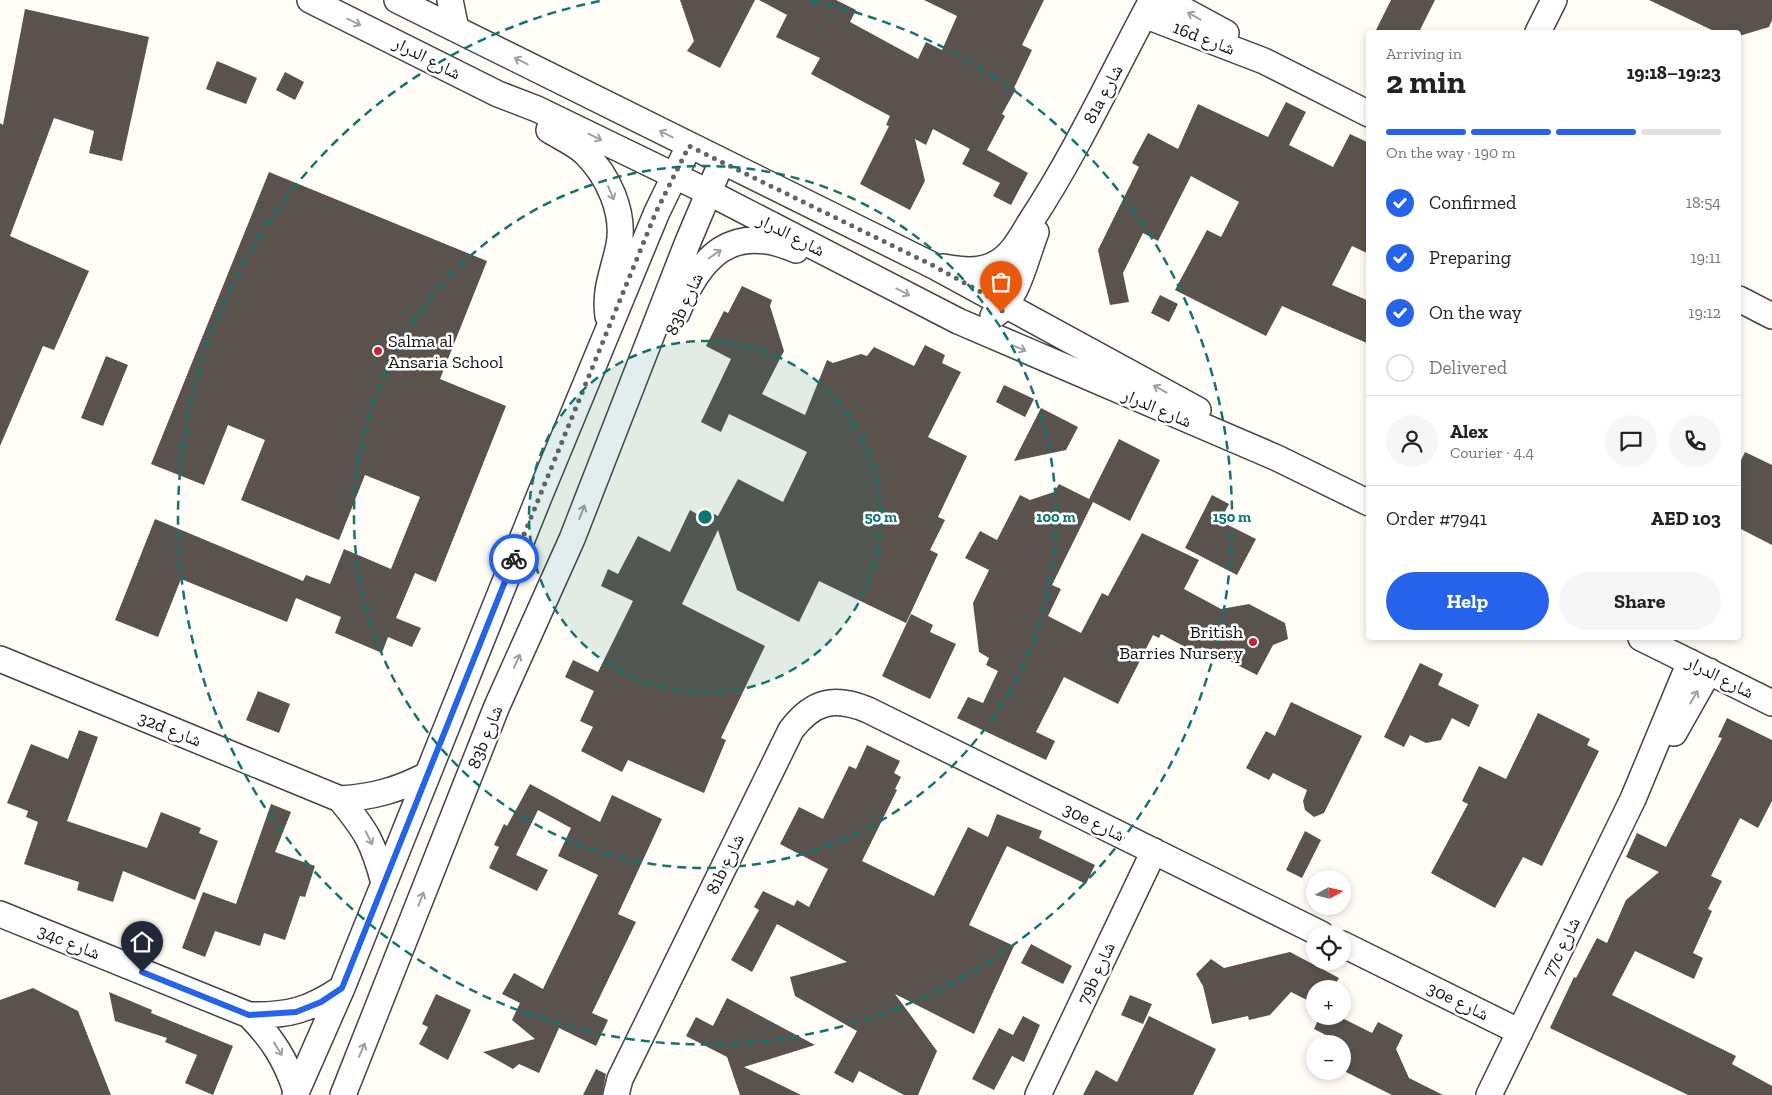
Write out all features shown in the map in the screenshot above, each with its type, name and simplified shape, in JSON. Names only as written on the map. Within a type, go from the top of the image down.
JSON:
[{"type":"street","name":"شارع الدرار","points":[[310,0],[498,94],[537,109],[708,192],[958,321],[1277,458],[1366,502]]},
{"type":"street","name":"شارع الدرار","points":[[397,0],[934,266],[1222,424],[1277,458]]},
{"type":"street","points":[[450,0],[456,29]]},
{"type":"street","name":"16d شارع","points":[[1165,0],[1233,37],[1264,61]]},
{"type":"street","points":[[1539,30],[1554,0]]},
{"type":"street","name":"16d شارع","points":[[1148,7],[1264,61],[1366,112]]},
{"type":"street","name":"81a شارع","points":[[934,266],[966,270],[982,269],[996,264],[1008,255],[1053,188],[1148,7]]},
{"type":"street","points":[[498,94],[525,116],[584,152],[610,188],[620,224],[619,245],[607,294],[610,326]]},
{"type":"street","points":[[296,1093],[342,988],[656,212],[676,177],[689,146]]},
{"type":"street","name":"83b شارع","points":[[343,1095],[497,706],[572,539],[708,192],[722,161]]},
{"type":"street","name":"81a شارع","points":[[1006,306],[1016,288],[1053,188]]},
{"type":"street","name":"83b شارع","points":[[634,381],[647,370],[658,356],[688,286],[699,269],[711,256],[725,247],[754,240],[769,241],[827,264],[860,270]]},
{"type":"street","points":[[1741,300],[1772,316]]},
{"type":"street","points":[[958,321],[992,317],[1006,306]]},
{"type":"street","name":"شارع الدرار","points":[[1645,640],[1772,703]]},
{"type":"street","name":"32d شارع","points":[[0,659],[340,800],[363,827],[370,840],[384,883]]},
{"type":"street","name":"77c شارع","points":[[1489,1095],[1633,799],[1650,775],[1699,666]]},
{"type":"street","name":"81b شارع","points":[[618,1087],[790,730],[802,716],[816,706],[833,702],[851,703],[868,710]]},
{"type":"street","name":"30e شارع","points":[[868,710],[1306,927]]},
{"type":"street","name":"32d شارع","points":[[340,800],[379,795],[427,775]]},
{"type":"street","name":"79b شارع","points":[[1038,1095],[1154,851]]},
{"type":"street","name":"34c شارع","points":[[0,914],[249,1015],[296,1012],[321,1002],[342,988]]},
{"type":"street","name":"30e شارع","points":[[1351,948],[1520,1032]]},
{"type":"street","name":"34c شارع","points":[[249,1015],[278,1047],[289,1068],[296,1093]]},
{"type":"building","points":[[680,0],[755,0],[720,68],[687,51],[694,41]]},
{"type":"building","points":[[759,0],[836,0],[856,10],[850,22],[918,59],[926,42],[942,50],[957,16],[924,0],[1044,0],[1022,45],[1032,50],[1014,88],[1016,89],[1002,114],[1005,116],[987,150],[1028,173],[1011,205],[993,196],[1000,183],[962,164],[970,149],[933,129],[926,145],[915,139],[925,181],[910,210],[860,184],[889,126],[886,125],[890,116],[811,74],[820,58],[776,37],[787,15]]},
{"type":"building","points":[[1391,0],[1435,0],[1420,30],[1376,30]]},
{"type":"building","points":[[1649,0],[1772,0],[1772,20],[1769,27],[1741,35],[1741,30],[1712,30]]},
{"type":"building","points":[[25,9],[149,37],[122,161],[89,153],[94,131],[54,118],[10,236],[89,271],[54,350],[43,346],[0,446],[0,123],[3,125]]},
{"type":"building","points":[[217,61],[257,78],[246,104],[206,89]]},
{"type":"building","points":[[285,72],[304,82],[295,100],[276,90]]},
{"type":"building","points":[[1286,102],[1306,112],[1289,145],[1333,167],[1350,134],[1366,142],[1366,253],[1352,246],[1332,285],[1366,300],[1366,343],[1282,306],[1266,336],[1175,290],[1207,230],[1221,237],[1239,202],[1191,176],[1158,241],[1143,233],[1123,273],[1129,302],[1110,305],[1098,250],[1139,167],[1132,163],[1148,133],[1178,149],[1198,104],[1268,137]]},
{"type":"building","name":"Salma al Ansaria School","points":[[269,172],[487,261],[440,379],[506,406],[436,582],[415,573],[396,618],[421,628],[412,647],[388,637],[382,653],[335,633],[341,617],[296,598],[287,622],[181,579],[158,637],[115,620],[155,519],[303,581],[306,575],[330,584],[344,549],[391,569],[420,497],[365,475],[339,540],[241,500],[265,440],[228,425],[204,485],[151,464]]},
{"type":"building","points":[[742,286],[772,300],[770,306],[784,351],[762,394],[805,415],[827,360],[833,363],[861,354],[867,356],[874,347],[914,366],[925,345],[945,355],[942,363],[961,372],[928,437],[967,456],[938,517],[945,520],[930,550],[938,554],[906,623],[819,581],[799,622],[737,590],[718,530],[682,604],[765,646],[721,738],[726,740],[704,793],[628,760],[622,772],[581,751],[593,727],[580,721],[594,691],[565,677],[573,660],[598,672],[633,601],[601,586],[608,569],[618,574],[638,536],[670,552],[690,510],[702,517],[706,510],[718,516],[738,479],[783,502],[807,452],[729,414],[721,432],[701,422],[731,359],[706,346],[724,311],[728,313]]},
{"type":"building","points":[[1160,295],[1178,304],[1169,322],[1151,313]]},
{"type":"building","points":[[106,356],[128,365],[103,426],[81,418]]},
{"type":"building","points":[[1004,385],[1034,399],[1025,417],[996,402]]},
{"type":"building","points":[[1041,408],[1078,427],[1066,450],[1014,461]]},
{"type":"building","points":[[1119,439],[1160,460],[1130,521],[1093,502],[1052,585],[1061,589],[1048,616],[1081,633],[1102,593],[1108,596],[1142,533],[1199,560],[1184,589],[1221,609],[1249,604],[1285,623],[1288,639],[1273,645],[1257,675],[1202,647],[1198,654],[1161,634],[1159,638],[1153,635],[1118,704],[1064,677],[1036,732],[1055,741],[1046,760],[957,718],[968,697],[983,703],[998,671],[986,665],[989,658],[979,652],[973,603],[989,570],[965,558],[980,531],[997,540],[1020,495],[1030,500],[1054,492],[1059,484],[1089,499]]},
{"type":"building","points":[[1745,452],[1772,465],[1772,545],[1741,529],[1741,460]]},
{"type":"building","points":[[1212,495],[1229,504],[1220,521],[1256,539],[1237,575],[1185,548]]},
{"type":"building","points":[[911,614],[933,625],[930,632],[956,644],[930,699],[882,676]]},
{"type":"building","points":[[1420,663],[1443,674],[1438,685],[1479,705],[1469,727],[1452,718],[1441,740],[1426,743],[1410,735],[1404,747],[1384,737]]},
{"type":"building","points":[[258,691],[290,704],[279,733],[246,720]]},
{"type":"building","points":[[1291,702],[1362,736],[1324,813],[1314,817],[1305,810],[1303,801],[1307,790],[1273,773],[1269,780],[1246,768],[1266,731],[1275,736]]},
{"type":"building","points":[[1538,713],[1590,739],[1587,745],[1599,751],[1542,866],[1523,857],[1495,908],[1431,873],[1468,804],[1462,801],[1479,766],[1506,779]]},
{"type":"building","points":[[1727,718],[1772,740],[1772,801],[1758,828],[1740,818],[1711,876],[1722,881],[1708,909],[1712,911],[1693,953],[1703,958],[1694,979],[1635,951],[1612,995],[1736,1056],[1732,1064],[1772,1086],[1772,1095],[1688,1095],[1550,1028],[1574,977],[1576,978],[1597,938],[1607,943],[1626,900],[1659,872],[1626,857],[1637,833],[1666,847],[1722,738],[1718,737]]},
{"type":"building","points":[[79,730],[98,737],[67,821],[147,848],[161,812],[201,828],[199,833],[218,841],[195,900],[123,871],[113,902],[77,890],[79,882],[24,864],[38,822],[26,817],[28,811],[7,803],[31,744],[68,759]]},
{"type":"building","points":[[867,745],[900,761],[894,773],[901,777],[895,789],[897,790],[862,861],[934,896],[968,827],[988,837],[997,814],[1042,831],[1039,838],[1095,865],[1086,884],[1007,846],[969,925],[1014,946],[974,1034],[895,994],[937,1051],[918,1095],[904,1095],[859,1071],[853,1083],[834,1073],[857,1031],[795,996],[790,977],[847,962],[777,924],[752,972],[731,960],[759,910],[754,907],[763,891],[794,906],[797,900],[809,907],[828,869],[780,844],[799,807],[823,819],[849,766],[856,769]]},
{"type":"building","points":[[530,784],[600,822],[612,795],[662,819],[618,914],[636,922],[592,1013],[608,1020],[596,1046],[559,1028],[539,1073],[519,1064],[513,1069],[483,1052],[535,1039],[512,1020],[520,1003],[502,994],[514,973],[543,989],[598,875],[558,856],[571,828],[538,810],[516,855],[548,870],[537,891],[489,868],[499,847],[494,845],[504,824],[507,826]]},
{"type":"building","points":[[271,804],[291,812],[275,852],[315,866],[305,897],[300,896],[285,940],[264,933],[260,946],[215,931],[205,957],[182,948],[203,892],[236,904]]},
{"type":"building","points":[[1305,831],[1321,840],[1302,878],[1286,870]]},
{"type":"building","points":[[1031,944],[1072,966],[1063,984],[1021,963]]},
{"type":"building","points":[[1290,952],[1306,960],[1306,970],[1324,970],[1339,978],[1338,980],[1306,980],[1306,1000],[1291,992],[1270,1015],[1249,1020],[1248,1016],[1212,1024],[1203,986],[1196,974],[1211,959],[1224,968]]},
{"type":"building","points":[[33,988],[78,1011],[111,1095],[0,1095],[0,1000]]},
{"type":"building","points":[[109,992],[152,1010],[151,1013],[233,1046],[213,1095],[185,1083],[197,1055],[165,1042],[167,1038],[115,1021]]},
{"type":"building","points":[[436,994],[471,1010],[448,1060],[419,1044],[428,1027],[422,1024]]},
{"type":"building","points":[[1130,995],[1152,1004],[1143,1024],[1121,1015]]},
{"type":"building","points":[[727,998],[815,1045],[744,1067],[801,1095],[740,1095],[727,1057],[686,1036],[696,1017],[713,1026]]},
{"type":"building","points":[[1023,1016],[1040,1025],[1024,1062],[1012,1056],[994,1090],[972,1079],[999,1028],[1013,1035]]},
{"type":"building","points":[[1149,1016],[1216,1049],[1193,1095],[1083,1095],[1096,1070],[1117,1082]]},
{"type":"building","points":[[1351,1022],[1372,1033],[1378,1022],[1403,1035],[1396,1049],[1409,1078],[1443,1095],[1392,1095],[1351,1074],[1351,1035],[1326,1035],[1314,1029],[1316,1025],[1351,1025]]},
{"type":"building","points":[[596,1069],[606,1074],[602,1095],[583,1095]]},
{"type":"way so far","points":[[514,559],[656,212],[676,177],[689,146],[705,152],[934,266],[1006,306],[1001,312]]},
{"type":"place","name":"Salma al Ansaria School","points":[[378,351]]},
{"type":"place","name":"British Barries Nursery","points":[[1253,642]]},
{"type":"route","points":[[142,972],[249,1015],[296,1012],[321,1002],[342,988],[514,559]]}]
